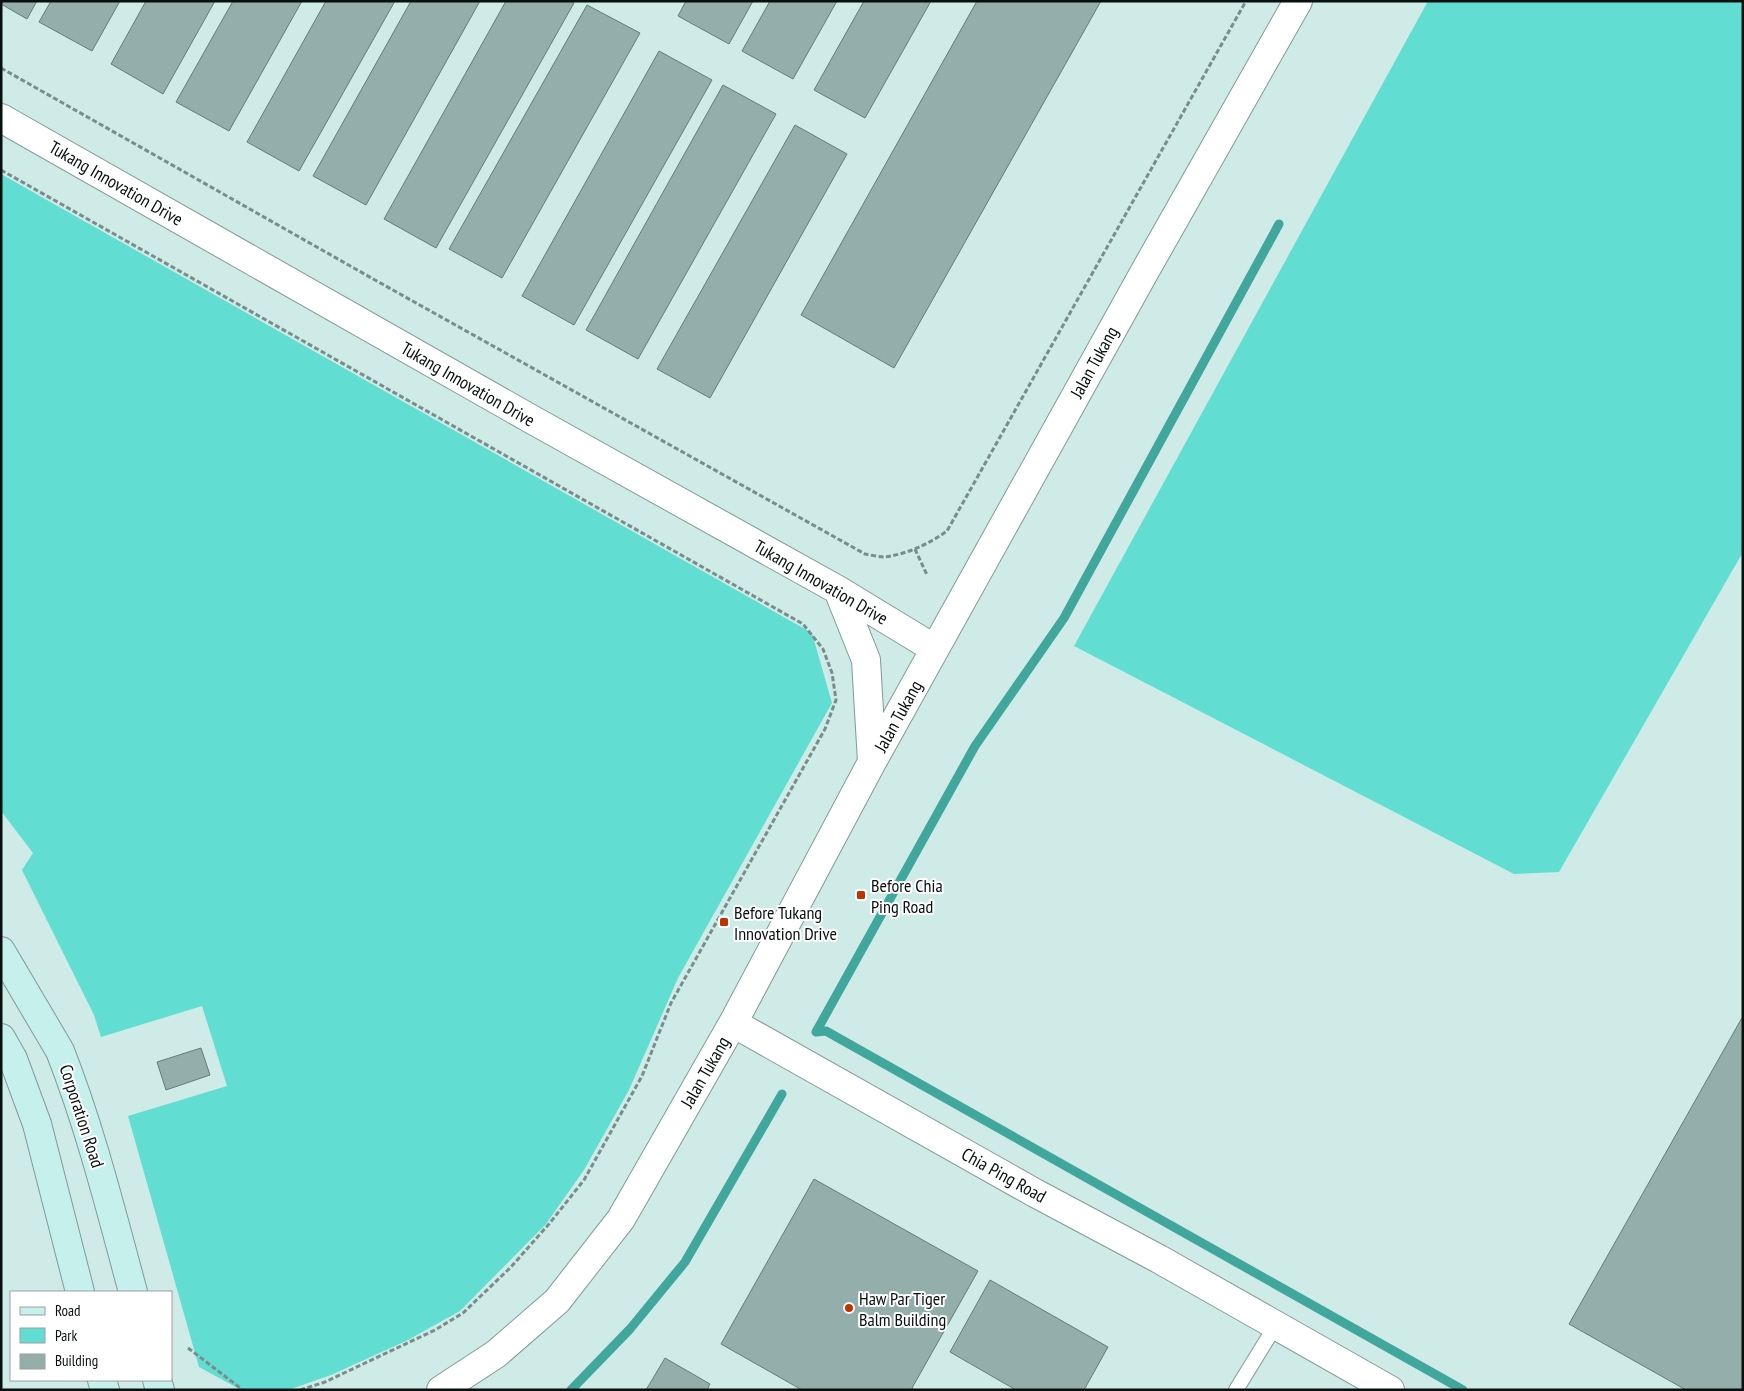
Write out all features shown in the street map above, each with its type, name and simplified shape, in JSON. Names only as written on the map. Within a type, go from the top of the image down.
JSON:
[{"type":"main road","name":"Corporation Road","points":[[1,952],[60,1051],[84,1117],[133,1291]]},
{"type":"main road","points":[[1,1038],[13,1059],[37,1124],[80,1291]]},
{"type":"street","name":"Jalan Tukang","points":[[437,1389],[496,1354],[557,1301],[621,1219],[733,1023],[872,762],[1145,271],[1298,1]]},
{"type":"street","name":"Tukang Innovation Drive","points":[[1,118],[531,419],[838,590],[935,649]]},
{"type":"street","points":[[838,590],[866,660],[872,762]]},
{"type":"street","name":"Chia Ping Road","points":[[733,1023],[1035,1193],[1159,1259],[1390,1390]]},
{"type":"lane","points":[[1236,1390],[1276,1325]]},
{"type":"path","points":[[1,68],[865,554],[884,557],[915,549],[933,541],[948,531],[1246,1]]},
{"type":"path","points":[[1,170],[803,624],[824,649],[832,673],[836,700],[825,729],[671,1003],[642,1076],[584,1180],[511,1267],[463,1313],[435,1330],[325,1382],[300,1390]]},
{"type":"path","points":[[915,549],[927,575]]},
{"type":"path","points":[[188,1348],[243,1390]]},
{"type":"green space","points":[[1428,1],[1743,1],[1743,552],[1559,872],[1514,874],[1074,646]]},
{"type":"green space","points":[[1,174],[812,633],[832,703],[678,978],[629,1090],[584,1170],[546,1224],[460,1311],[408,1340],[331,1375],[288,1390],[241,1390],[199,1367],[128,1116],[227,1086],[202,1006],[101,1037],[94,1015],[22,870],[33,853],[1,811]]},
{"type":"building","points":[[1,1],[37,1],[27,19],[1,4]]},
{"type":"building","points":[[51,1],[120,1],[92,51],[39,22]]},
{"type":"building","points":[[146,1],[215,1],[163,94],[111,64]]},
{"type":"building","points":[[233,1],[302,1],[229,131],[176,102]]},
{"type":"building","points":[[326,1],[395,1],[299,171],[247,142]]},
{"type":"building","points":[[411,1],[480,1],[366,205],[313,176]]},
{"type":"building","points":[[506,1],[570,1],[574,3],[436,248],[384,219]]},
{"type":"building","points":[[686,1],[753,1],[729,44],[678,16]]},
{"type":"building","points":[[770,1],[837,1],[793,79],[742,51]]},
{"type":"building","points":[[864,1],[931,1],[865,118],[814,90]]},
{"type":"building","points":[[977,1],[1101,1],[894,368],[801,315]]},
{"type":"building","points":[[587,5],[640,33],[502,278],[449,249]]},
{"type":"building","points":[[659,51],[712,80],[574,325],[522,296]]},
{"type":"building","points":[[723,85],[776,114],[638,359],[586,330]]},
{"type":"building","points":[[795,125],[847,154],[710,398],[657,369]]},
{"type":"building","points":[[1743,1016],[1743,1390],[1686,1390],[1569,1324]]},
{"type":"building","points":[[201,1048],[210,1075],[166,1090],[157,1062]]},
{"type":"building","name":"Haw Par Tiger Balm Building","points":[[814,1179],[978,1271],[912,1388],[914,1390],[802,1390],[721,1344]]},
{"type":"building","points":[[990,1280],[1108,1347],[1084,1390],[1016,1390],[950,1352]]},
{"type":"building","points":[[665,1358],[710,1384],[707,1390],[646,1390]]},
{"type":"waterway","points":[[816,1032],[975,746],[1064,618],[1279,224]]},
{"type":"waterway","points":[[816,1032],[826,1031],[1463,1390]]},
{"type":"waterway","points":[[571,1390],[630,1329],[685,1262],[782,1094]]},
{"type":"place","name":"Before Chia Ping Road","points":[[861,895]]},
{"type":"place","name":"Before Tukang Innovation Drive","points":[[724,922]]},
{"type":"place","name":"Haw Par Tiger Balm Building","points":[[849,1308]]}]
